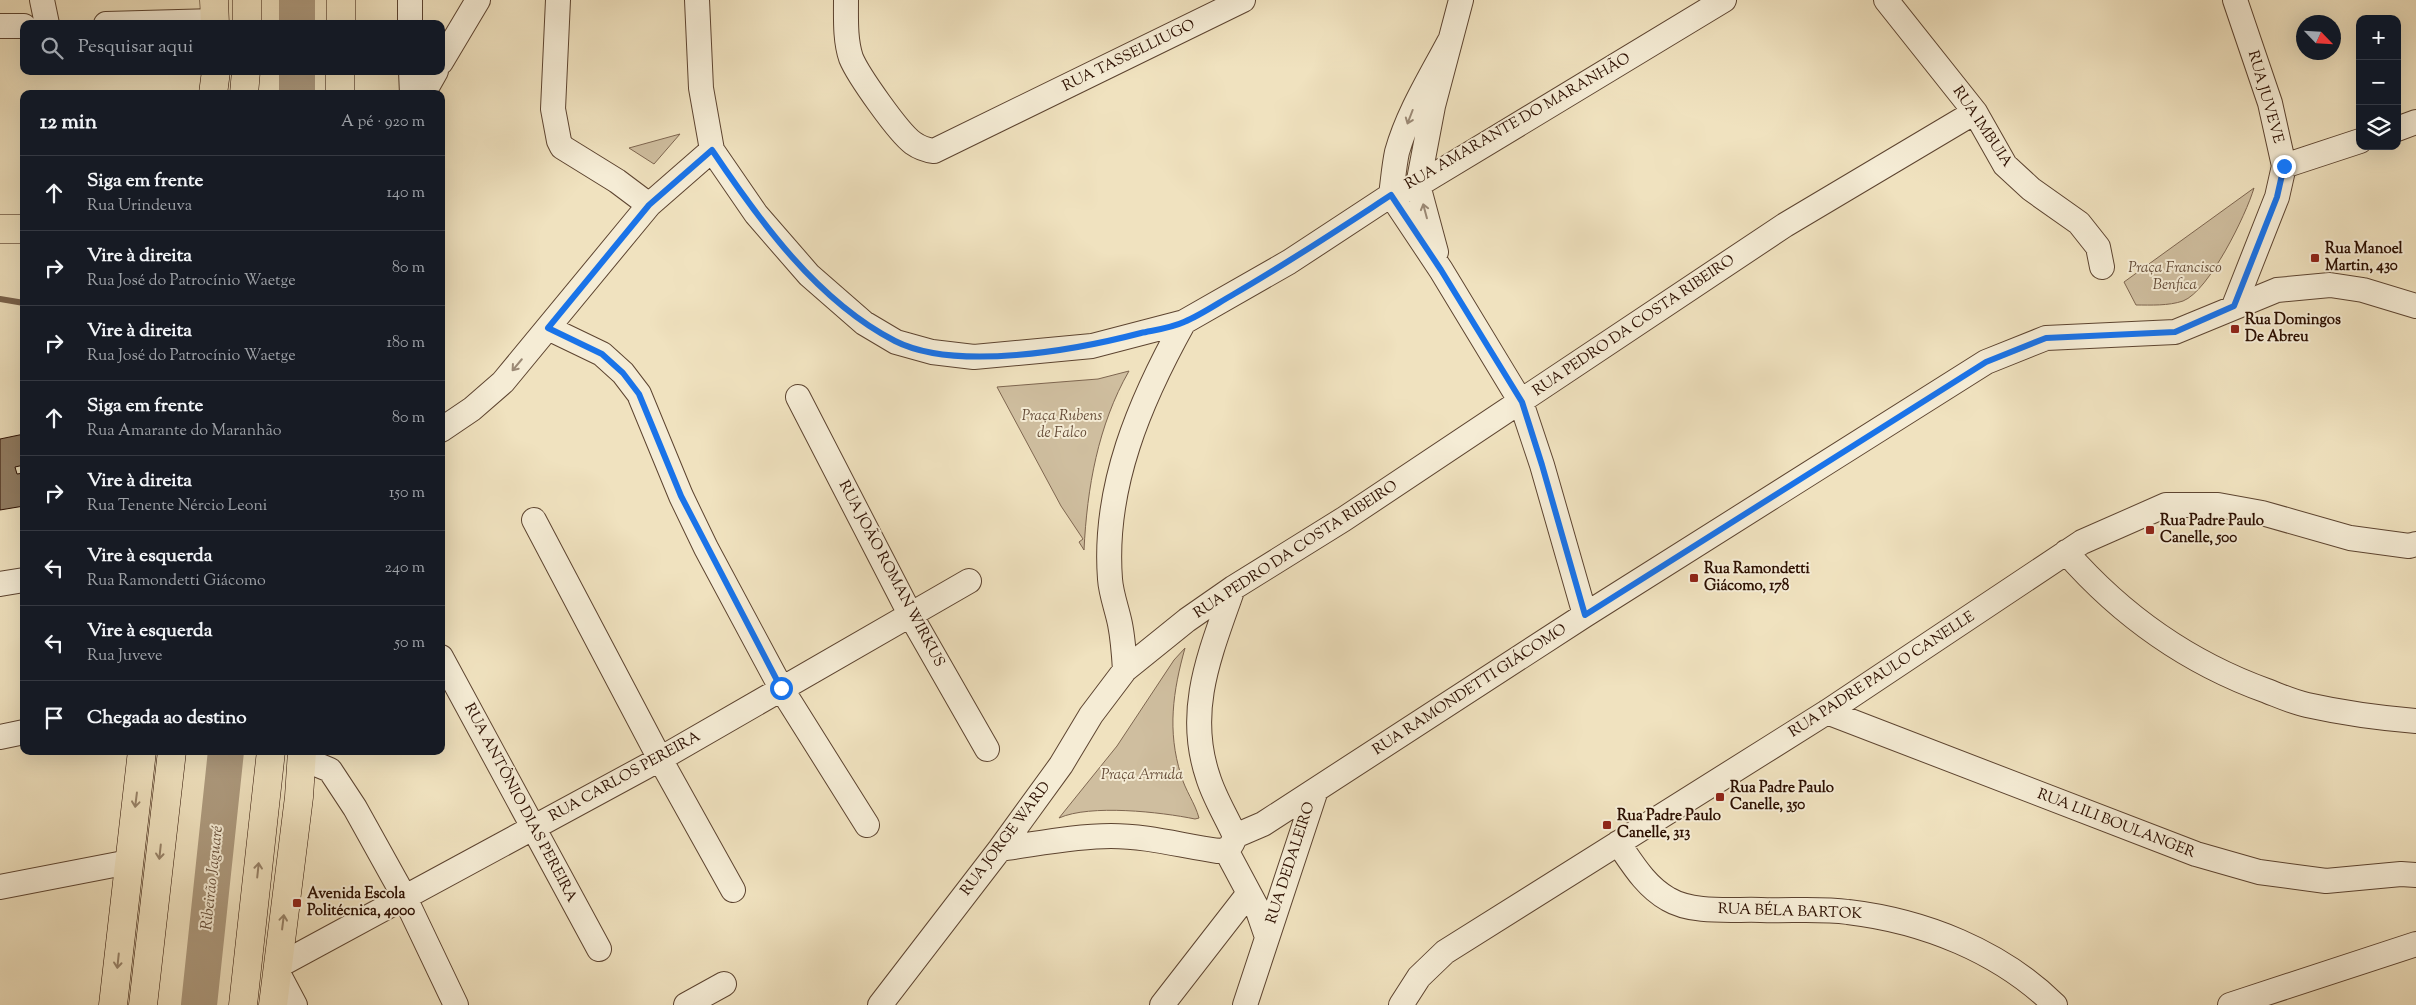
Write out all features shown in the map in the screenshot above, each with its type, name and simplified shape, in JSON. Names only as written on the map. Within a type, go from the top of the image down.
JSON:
[{"type":"main road","points":[[247,0],[247,20]]},
{"type":"main road","points":[[341,20],[342,0]]},
{"type":"main road","points":[[214,90],[215,75]]},
{"type":"main road","points":[[244,90],[246,75]]},
{"type":"main road","points":[[340,75],[340,90]]},
{"type":"main road","points":[[0,229],[20,229]]},
{"type":"main road","points":[[113,1005],[142,755]]},
{"type":"main road","points":[[143,1005],[172,755]]},
{"type":"main road","points":[[243,1005],[271,755]]},
{"type":"main road","points":[[273,1005],[298,796],[301,755]]},
{"type":"street","points":[[42,0],[46,20]]},
{"type":"street","points":[[410,0],[410,20]]},
{"type":"street","points":[[445,55],[478,0]]},
{"type":"street","points":[[558,0],[553,109],[559,141],[562,146],[617,181],[649,205]]},
{"type":"street","points":[[445,427],[472,409],[503,382],[649,205],[712,150],[701,88],[697,0]]},
{"type":"street","name":"RUA TASSELLIUGO","points":[[846,0],[847,44],[852,60],[884,109],[911,142],[925,150],[940,150],[1243,0]]},
{"type":"street","points":[[1441,270],[1418,185],[1433,106],[1461,0]]},
{"type":"street","name":"RUA AMARANTE DO MARANHÃO","points":[[712,150],[756,214],[810,275],[864,323],[896,342],[932,352],[974,357],[1092,346],[1184,322],[1289,262],[1391,195],[1418,185],[1724,0]]},
{"type":"street","name":"RUA IMBUIA","points":[[1886,0],[1976,112],[2005,165],[2031,189],[2079,223],[2098,246],[2102,267]]},
{"type":"street","name":"RUA JUVEVE","points":[[2234,306],[2277,197],[2284,166],[2270,103],[2235,0]]},
{"type":"street","points":[[154,20],[215,15]]},
{"type":"street","points":[[0,26],[20,26]]},
{"type":"street","points":[[1449,42],[1414,107],[1402,137],[1397,155],[1391,195],[1441,270],[1522,402],[1585,615]]},
{"type":"street","points":[[411,75],[412,90]]},
{"type":"street","points":[[426,90],[434,75]]},
{"type":"street","name":"RUA PEDRO DA COSTA RIBEIRO","points":[[1125,670],[1187,620],[1233,588],[1344,519],[1522,402],[1785,225],[1976,112]]},
{"type":"street","points":[[2401,127],[2416,122]]},
{"type":"street","points":[[2284,166],[2356,142]]},
{"type":"street","name":"RUA RAMONDETTI GIÁCOMO","points":[[1230,843],[1316,790],[1585,615],[1986,362],[2046,338],[2175,332],[2234,306],[2277,290],[2330,285],[2363,290],[2416,306]]},
{"type":"street","points":[[1125,670],[1120,623],[1110,581],[1110,549],[1118,474],[1149,388],[1184,322]]},
{"type":"street","points":[[548,328],[602,354],[623,373],[639,394],[681,496],[781,688],[866,825]]},
{"type":"street","name":"RUA JOÃO ROMAN WIRKUS","points":[[798,397],[910,616],[987,750]]},
{"type":"street","name":"RUA PADRE PAULO CANELLE","points":[[1401,1005],[1419,977],[1445,952],[1828,712],[2082,542],[2166,505],[2218,505],[2262,513],[2350,538],[2408,546],[2416,544]]},
{"type":"street","points":[[534,520],[660,759],[733,890]]},
{"type":"street","points":[[2066,552],[2091,581],[2170,645],[2231,678],[2305,705],[2381,718],[2416,721]]},
{"type":"street","points":[[0,584],[20,581]]},
{"type":"street","name":"RUA CARLOS PEREIRA","points":[[277,969],[660,759],[969,581]]},
{"type":"street","points":[[1000,848],[1112,836],[1150,838],[1210,850],[1230,843],[1202,759],[1198,723],[1202,681],[1233,588]]},
{"type":"street","name":"RUA ANTÔNIO DIAS PEREIRA","points":[[445,664],[599,949]]},
{"type":"street","name":"RUA JORGE WARD","points":[[887,1000],[1061,764],[1091,715],[1125,670]]},
{"type":"street","name":"RUA LILI BOULANGER","points":[[1828,712],[2196,854],[2260,872],[2326,881],[2401,874],[2416,875]]},
{"type":"street","points":[[0,737],[20,733]]},
{"type":"street","points":[[301,755],[330,770],[355,808],[405,898],[456,1005]]},
{"type":"street","name":"RUA DEDALEIRO","points":[[1244,1005],[1316,790]]},
{"type":"street","name":"RUA DEDALEIRO","points":[[1230,843],[1267,937]]},
{"type":"street","name":"RUA BÉLA BARTOK","points":[[1618,843],[1647,883],[1669,900],[1706,908],[1846,911],[1910,922],[1977,949],[2036,987],[2055,1005]]},
{"type":"street","points":[[0,887],[129,862]]},
{"type":"street","points":[[1162,1005],[1249,892]]},
{"type":"street","points":[[2230,1005],[2416,944]]},
{"type":"street","points":[[277,969],[295,1005]]},
{"type":"street","points":[[686,1005],[724,984]]},
{"type":"green space","points":[[680,134],[654,164],[629,148]]},
{"type":"green space","name":"Praça Francisco Benfica","points":[[2254,188],[2243,216],[2225,251],[2204,283],[2193,294],[2183,301],[2171,304],[2136,305],[2124,282]]},
{"type":"green space","name":"Praça Rubens de Falco","points":[[1129,371],[1109,413],[1096,458],[1088,503],[1084,550],[1079,542],[1083,539],[1061,506],[997,387],[1098,379]]},
{"type":"green space","name":"Praça Arruda","points":[[1185,648],[1177,680],[1173,711],[1174,743],[1183,781],[1199,818],[1107,810],[1089,811],[1059,818],[1117,746],[1174,660]]},
{"type":"building","points":[[20,435],[20,466],[15,467],[17,474],[20,474],[20,507],[0,510],[0,439]]},
{"type":"waterway","name":"Ribeirão Jaguaré","points":[[297,0],[297,20]]},
{"type":"waterway","name":"Ribeirão Jaguaré","points":[[297,75],[297,90]]},
{"type":"waterway","points":[[0,299],[20,302]]},
{"type":"waterway","name":"Ribeirão Jaguaré","points":[[199,1005],[226,755]]},
{"type":"place","name":"Rua Manoel Martin, 430","points":[[2315,258]]},
{"type":"place","name":"Rua Domingos De Abreu","points":[[2235,329]]},
{"type":"place","name":"Rua Padre Paulo Canelle, 500","points":[[2150,530]]},
{"type":"place","name":"Rua Ramondetti Giácomo, 178","points":[[1694,578]]},
{"type":"place","name":"Rua Padre Paulo Canelle, 350","points":[[1720,797]]},
{"type":"place","name":"Rua Padre Paulo Canelle, 313","points":[[1607,825]]},
{"type":"place","name":"Avenida Escola Politécnica, 4000","points":[[297,903]]},
{"type":"route","points":[[781,688],[706,548],[681,496],[639,394],[623,373],[602,354],[548,328],[649,205],[712,150],[756,214],[810,275],[864,323],[896,342],[932,352],[974,357],[1092,346],[1184,322],[1289,262],[1391,195],[1441,270],[1522,402],[1585,615],[1986,362],[2016,348],[2046,338],[2175,332],[2234,306],[2277,197],[2284,166]]}]
